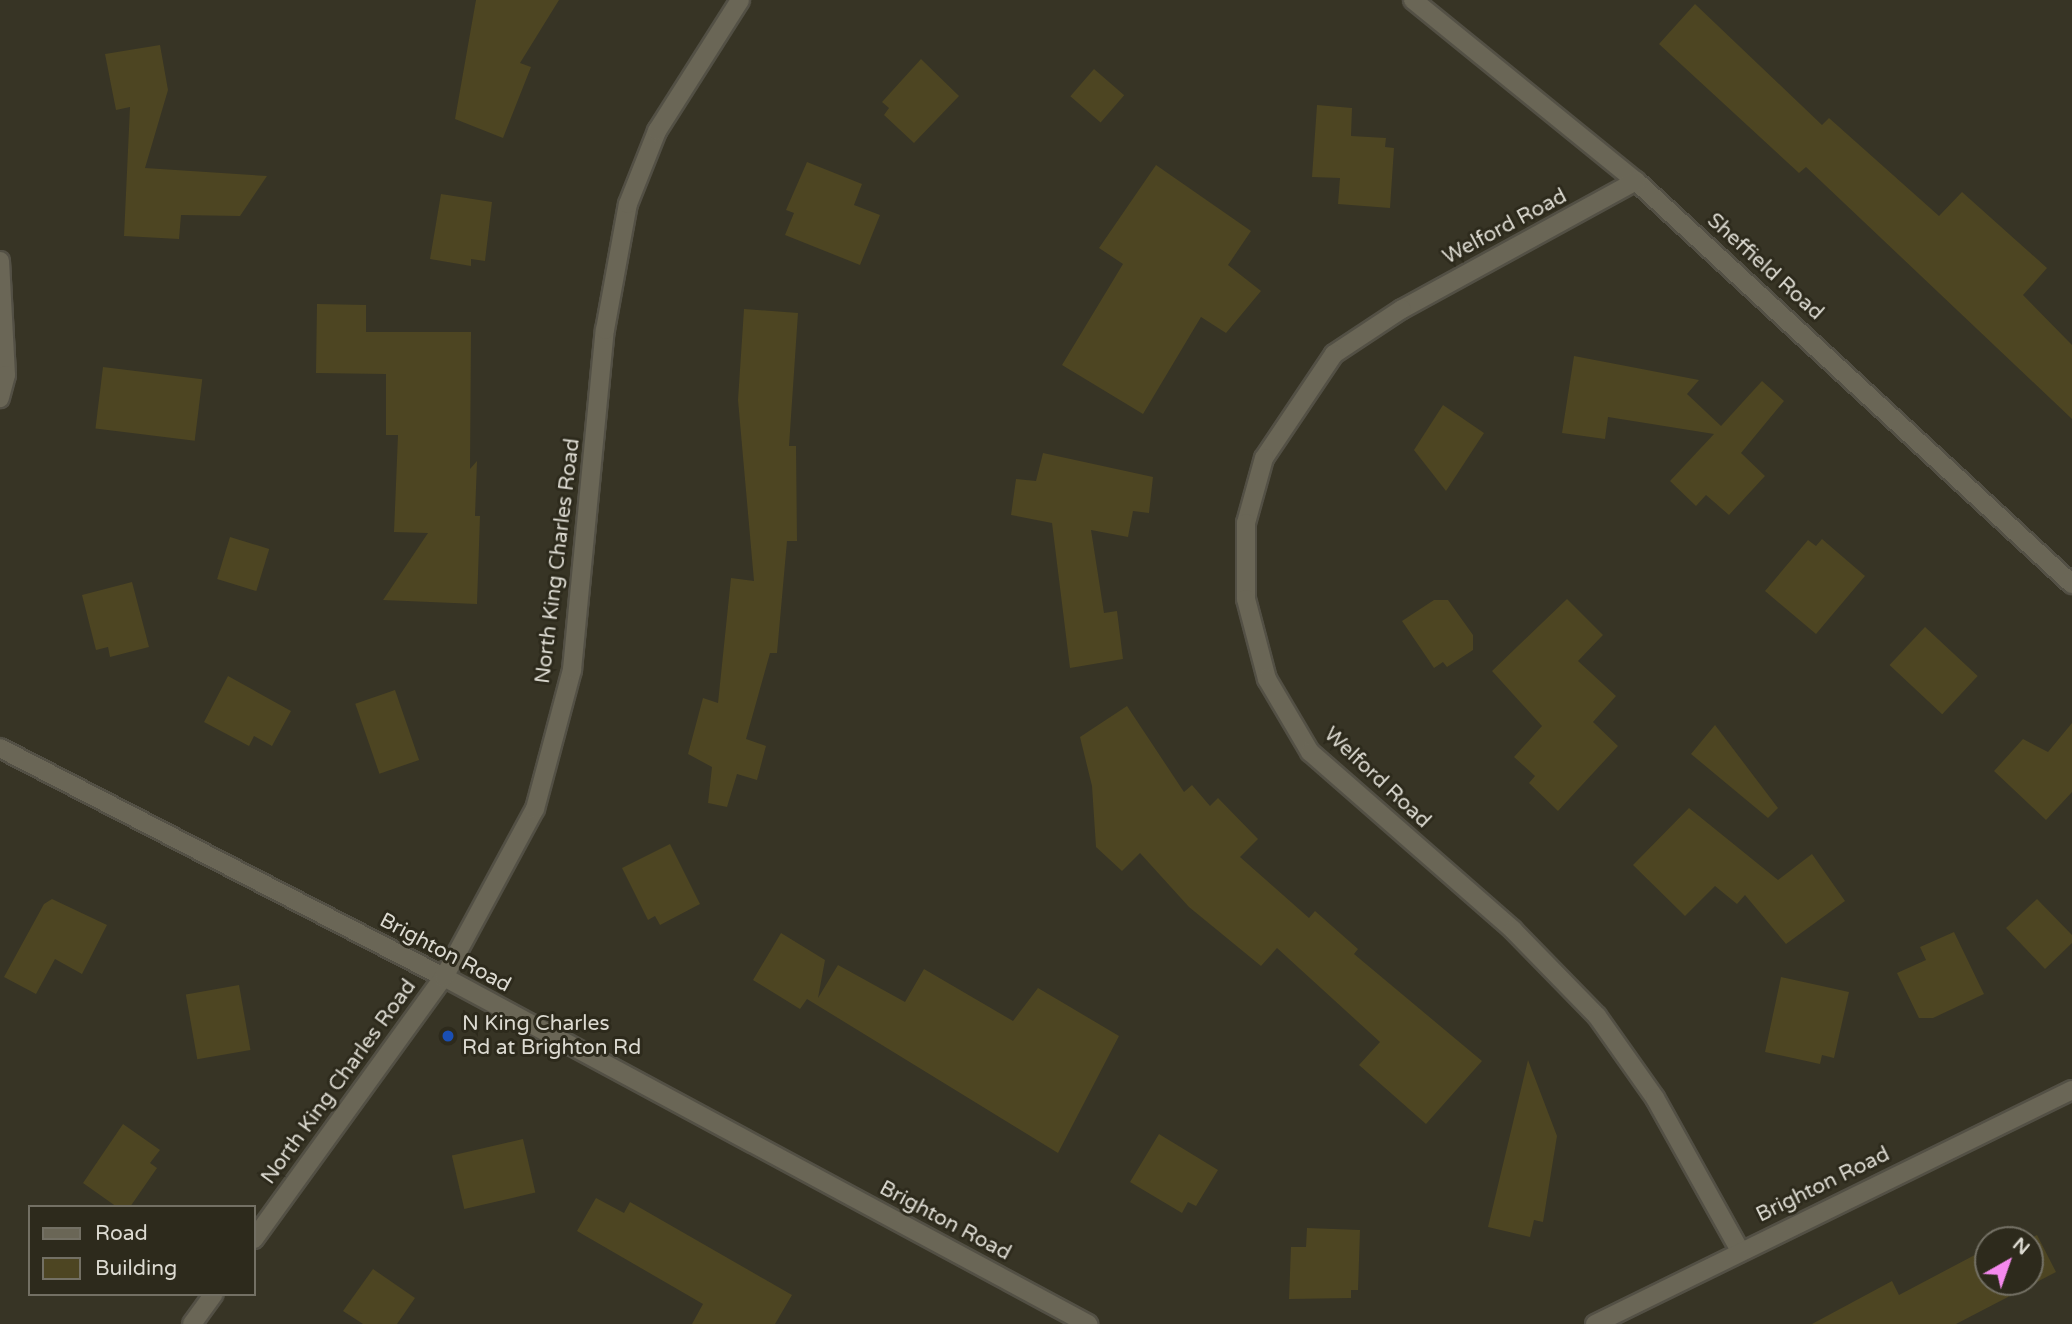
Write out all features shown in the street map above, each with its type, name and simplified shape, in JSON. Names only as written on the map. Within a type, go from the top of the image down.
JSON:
[{"type":"street","name":"North King Charles Road","points":[[256,1236],[444,977],[535,809],[572,670],[605,330],[628,204],[657,131],[740,0]]},
{"type":"street","name":"Sheffield Road","points":[[1413,0],[1636,181],[2072,584]]},
{"type":"street","name":"Welford Road","points":[[1636,181],[1402,309],[1334,354],[1264,458],[1246,523],[1246,599],[1267,679],[1310,752],[1513,930],[1597,1016],[1655,1098],[1740,1251]]},
{"type":"street","points":[[0,261],[6,375],[0,398]]},
{"type":"street","name":"Brighton Road","points":[[0,748],[444,977],[1088,1324]]},
{"type":"street","name":"Brighton Road","points":[[1595,1324],[2072,1090]]},
{"type":"street","points":[[192,1324],[213,1296]]},
{"type":"building","points":[[476,0],[559,0],[520,63],[531,67],[503,138],[455,119]]},
{"type":"building","points":[[1695,4],[1822,125],[1829,118],[1939,216],[1962,192],[2047,268],[2023,295],[2072,345],[2072,419],[1806,167],[1799,173],[1659,44]]},
{"type":"building","points":[[160,45],[168,90],[145,168],[267,176],[240,216],[181,215],[179,239],[124,236],[130,107],[116,110],[105,54]]},
{"type":"building","points":[[921,59],[959,96],[914,143],[884,115],[889,108],[882,102]]},
{"type":"building","points":[[1094,69],[1124,95],[1101,122],[1070,96]]},
{"type":"building","points":[[1317,105],[1352,108],[1351,136],[1386,138],[1385,147],[1394,148],[1390,208],[1338,204],[1340,178],[1312,177]]},
{"type":"building","points":[[807,162],[862,184],[854,205],[880,215],[860,265],[785,235],[794,213],[786,210]]},
{"type":"building","points":[[1156,165],[1251,231],[1228,265],[1261,291],[1226,333],[1201,317],[1143,414],[1062,365],[1123,264],[1099,248]]},
{"type":"building","points":[[441,194],[492,202],[485,261],[471,259],[471,266],[430,259]]},
{"type":"building","points":[[317,304],[366,305],[366,332],[471,332],[470,469],[477,461],[475,516],[480,516],[477,604],[383,600],[428,533],[394,532],[398,435],[386,435],[386,374],[316,373]]},
{"type":"building","points":[[744,309],[798,313],[789,446],[796,446],[797,541],[787,541],[777,653],[770,653],[746,739],[766,746],[757,780],[737,774],[727,807],[708,803],[712,767],[688,754],[703,698],[718,703],[731,578],[754,581],[738,400]]},
{"type":"building","points":[[1574,356],[1699,380],[1687,394],[1721,426],[1762,381],[1784,401],[1741,453],[1765,476],[1729,515],[1706,495],[1696,506],[1670,481],[1714,434],[1608,417],[1605,439],[1562,433]]},
{"type":"building","points":[[103,367],[202,379],[195,441],[95,429]]},
{"type":"building","points":[[1443,405],[1484,433],[1446,491],[1414,450]]},
{"type":"building","points":[[1043,453],[1153,477],[1149,513],[1133,511],[1128,537],[1091,530],[1104,613],[1117,611],[1123,659],[1070,668],[1052,523],[1011,515],[1016,479],[1036,481]]},
{"type":"building","points":[[230,537],[269,549],[256,591],[217,579]]},
{"type":"building","points":[[1822,539],[1865,576],[1816,634],[1765,591],[1808,540],[1816,546]]},
{"type":"building","points":[[132,582],[149,647],[110,657],[108,647],[96,650],[82,595]]},
{"type":"building","points":[[1567,599],[1603,635],[1578,661],[1616,696],[1593,722],[1618,746],[1558,811],[1529,783],[1535,776],[1514,757],[1542,726],[1492,671]]},
{"type":"building","points":[[1434,600],[1448,600],[1473,635],[1473,650],[1447,667],[1443,662],[1434,668],[1402,621]]},
{"type":"building","points":[[1925,627],[1978,676],[1942,714],[1890,665]]},
{"type":"building","points":[[228,676],[291,711],[272,746],[254,736],[249,746],[204,722]]},
{"type":"building","points":[[395,690],[419,760],[379,774],[355,704]]},
{"type":"building","points":[[1127,706],[1184,792],[1192,785],[1210,806],[1218,798],[1258,839],[1240,857],[1309,918],[1315,911],[1358,949],[1354,954],[1482,1061],[1426,1124],[1359,1065],[1380,1042],[1277,948],[1261,966],[1189,907],[1140,853],[1122,871],[1096,847],[1092,786],[1080,737]]},
{"type":"building","points":[[2072,723],[2072,792],[2046,820],[1994,771],[2023,739],[2048,752]]},
{"type":"building","points":[[1715,725],[1778,808],[1768,818],[1691,754]]},
{"type":"building","points":[[1689,808],[1778,880],[1812,854],[1845,901],[1786,944],[1745,895],[1737,904],[1715,886],[1685,916],[1633,865]]},
{"type":"building","points":[[670,844],[700,904],[660,925],[655,916],[648,920],[622,868]]},
{"type":"building","points":[[52,899],[107,925],[82,974],[55,959],[36,994],[4,977],[44,904]]},
{"type":"building","points":[[2037,899],[2072,935],[2072,943],[2045,969],[2006,928]]},
{"type":"building","points":[[1954,932],[1984,994],[1933,1018],[1919,1018],[1897,973],[1926,960],[1920,947]]},
{"type":"building","points":[[781,933],[825,960],[818,998],[838,965],[905,1002],[924,969],[1013,1021],[1038,988],[1119,1036],[1058,1153],[807,999],[800,1009],[753,980]]},
{"type":"building","points":[[1781,977],[1849,992],[1834,1058],[1822,1055],[1820,1064],[1765,1052]]},
{"type":"building","points":[[239,985],[250,1050],[197,1059],[186,994]]},
{"type":"building","points":[[1528,1060],[1557,1136],[1543,1222],[1534,1220],[1530,1237],[1488,1227]]},
{"type":"building","points":[[123,1124],[160,1150],[150,1163],[157,1168],[131,1205],[114,1205],[83,1183]]},
{"type":"building","points":[[1159,1134],[1218,1170],[1196,1206],[1188,1202],[1182,1213],[1130,1182]]},
{"type":"building","points":[[523,1139],[535,1193],[464,1209],[452,1155]]},
{"type":"building","points":[[596,1198],[624,1213],[630,1202],[792,1295],[775,1324],[692,1324],[703,1304],[577,1231]]},
{"type":"building","points":[[1307,1228],[1360,1230],[1358,1290],[1351,1290],[1351,1298],[1289,1299],[1291,1247],[1306,1247]]},
{"type":"building","points":[[2044,1249],[2056,1272],[2044,1278]]},
{"type":"building","points":[[1974,1255],[1974,1296],[2010,1296],[1956,1324],[1812,1324],[1892,1281],[1899,1295]]},
{"type":"building","points":[[373,1269],[415,1298],[397,1324],[363,1324],[343,1311]]},
{"type":"place","name":"N King Charles Rd at Brighton Rd","points":[[448,1036]]}]
